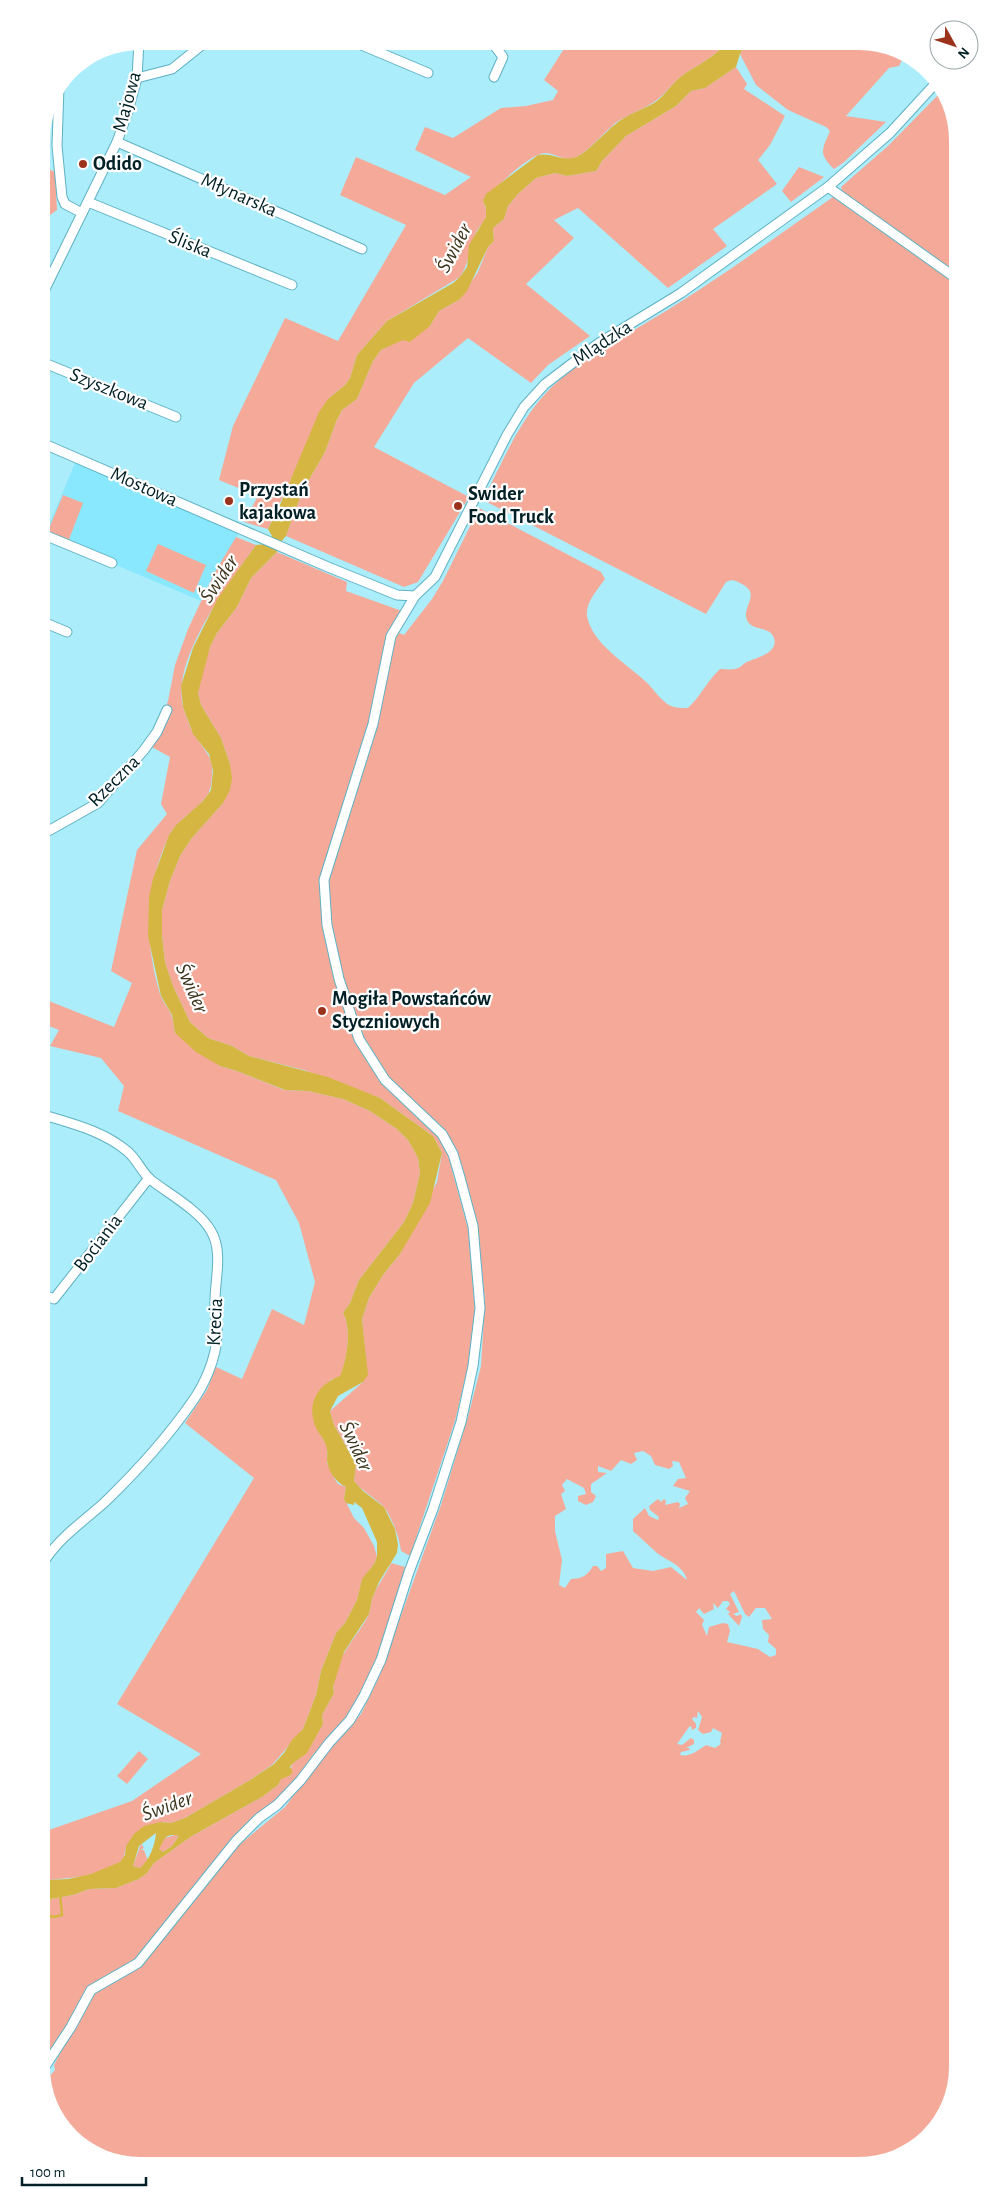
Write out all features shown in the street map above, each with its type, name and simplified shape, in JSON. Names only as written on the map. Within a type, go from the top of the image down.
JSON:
[{"type":"street","name":"Majowa","points":[[50,279],[117,142],[137,78],[139,50]]},
{"type":"street","points":[[137,78],[172,69],[196,50]]},
{"type":"street","points":[[373,50],[428,73]]},
{"type":"street","points":[[494,77],[503,57],[498,50]]},
{"type":"street","name":"Mlądzka","points":[[50,2059],[72,2028],[91,1990],[138,1963],[236,1841],[259,1818],[277,1805],[300,1781],[328,1743],[350,1720],[382,1660],[409,1572],[433,1510],[461,1422],[474,1366],[480,1308],[473,1226],[453,1154],[442,1134],[386,1080],[373,1063],[360,1038],[339,979],[327,925],[324,880],[373,724],[391,636],[415,596],[435,577],[507,435],[524,407],[544,384],[598,343],[681,293],[828,186],[890,133],[932,87]]},
{"type":"street","points":[[59,101],[57,146],[62,197],[66,204],[82,213]]},
{"type":"street","name":"Młynarska","points":[[117,142],[362,249]]},
{"type":"street","points":[[828,186],[949,273]]},
{"type":"street","name":"Śliska","points":[[88,202],[292,286]]},
{"type":"street","name":"Szyszkowa","points":[[50,365],[176,417]]},
{"type":"street","name":"Mostowa","points":[[50,447],[319,564],[397,595],[415,596]]},
{"type":"street","points":[[50,537],[112,563]]},
{"type":"street","points":[[50,625],[67,632]]},
{"type":"street","name":"Rzeczna","points":[[50,830],[98,803],[144,750],[157,732],[167,710]]},
{"type":"street","name":"Krecia","points":[[50,1117],[89,1129],[114,1141],[140,1164],[148,1178],[202,1219],[212,1231],[216,1245],[218,1277],[215,1305],[217,1336],[215,1350],[200,1390],[176,1422],[127,1479],[105,1501],[64,1536],[50,1554]]},
{"type":"street","name":"Bociania","points":[[50,1298],[54,1299],[148,1178]]},
{"type":"shaded area","points":[[563,50],[720,50],[676,81],[657,100],[617,122],[581,154],[568,159],[546,153],[539,154],[531,158],[495,188],[483,201],[486,210],[485,218],[476,233],[460,277],[387,321],[357,355],[350,378],[345,385],[328,399],[268,529],[244,522],[258,496],[219,480],[233,426],[285,318],[338,341],[406,225],[340,195],[356,157],[445,195],[471,177],[415,150],[425,127],[453,138],[501,108],[526,106],[553,100],[558,91],[544,80]]},
{"type":"shaded area","points":[[720,50],[742,50],[736,67],[705,88],[691,91],[676,106],[626,136],[602,161],[596,171],[567,176],[555,173],[536,178],[518,194],[508,206],[504,219],[493,228],[494,241],[488,247],[467,291],[459,300],[439,311],[430,326],[410,342],[403,340],[381,350],[373,361],[357,399],[342,410],[325,452],[302,492],[286,536],[278,545],[277,552],[251,578],[237,607],[217,633],[210,647],[198,693],[201,705],[221,738],[230,764],[232,778],[230,790],[223,803],[191,839],[180,856],[170,881],[162,910],[162,935],[165,962],[173,986],[190,1022],[208,1038],[232,1046],[249,1056],[328,1077],[380,1098],[433,1136],[442,1153],[430,1203],[400,1254],[383,1275],[369,1298],[362,1319],[368,1375],[363,1382],[338,1396],[330,1411],[334,1425],[356,1464],[354,1481],[363,1491],[384,1507],[395,1529],[398,1545],[397,1553],[379,1582],[372,1599],[369,1614],[344,1652],[333,1687],[334,1693],[322,1715],[323,1724],[307,1753],[290,1767],[293,1772],[289,1776],[281,1779],[278,1785],[262,1797],[192,1836],[154,1863],[147,1873],[139,1879],[116,1888],[89,1889],[73,1895],[50,1899],[50,1880],[68,1879],[91,1874],[120,1862],[125,1855],[126,1846],[134,1834],[144,1826],[160,1822],[171,1823],[185,1818],[274,1764],[303,1729],[316,1695],[321,1671],[336,1633],[345,1623],[357,1600],[362,1579],[377,1557],[377,1542],[362,1508],[354,1502],[354,1505],[346,1503],[344,1499],[346,1487],[336,1480],[329,1469],[327,1447],[316,1428],[312,1411],[313,1403],[320,1390],[340,1376],[343,1369],[348,1335],[343,1313],[350,1303],[359,1280],[404,1222],[413,1203],[420,1173],[418,1158],[408,1140],[397,1129],[370,1111],[343,1099],[308,1091],[285,1090],[220,1066],[196,1052],[175,1033],[172,1015],[161,996],[148,936],[149,897],[153,879],[169,835],[176,825],[203,801],[211,790],[213,771],[209,754],[193,734],[183,707],[181,686],[193,648],[218,598],[256,545],[266,544],[272,536],[268,529],[319,412],[328,399],[345,385],[350,378],[357,355],[387,321],[453,283],[467,267],[469,245],[486,217],[486,208],[483,201],[486,194],[538,155],[571,158],[580,155],[621,120],[657,101],[682,76]],"holes":[[[156,1833],[147,1860],[140,1868],[133,1866],[139,1846]],[[168,1836],[179,1836],[172,1846],[163,1852],[159,1849]]]},
{"type":"shaded area","points":[[742,50],[865,50],[882,53],[902,61],[899,66],[889,68],[846,116],[886,122],[843,163],[834,169],[826,159],[823,151],[830,131],[826,127],[788,110],[756,85],[740,54]]},
{"type":"shaded area","points":[[736,67],[747,84],[744,89],[785,116],[770,145],[758,160],[777,184],[713,229],[727,246],[668,288],[578,208],[554,220],[574,238],[526,284],[590,336],[548,365],[531,383],[468,338],[414,383],[374,447],[469,497],[418,582],[404,587],[286,536],[302,492],[325,452],[336,422],[342,410],[357,399],[373,361],[381,350],[430,326],[439,311],[459,300],[478,272],[488,247],[494,241],[493,228],[504,219],[508,206],[518,194],[536,178],[555,173],[567,176],[596,171],[602,161],[626,136],[676,106],[691,91],[705,88]]},
{"type":"shaded area","points":[[937,96],[946,117],[949,140],[949,267],[843,193],[841,187],[888,146]]},
{"type":"shaded area","points":[[799,167],[824,177],[791,202],[782,191]]},
{"type":"shaded area","points":[[50,170],[55,172],[57,210],[50,215]]},
{"type":"shaded area","points":[[833,197],[949,279],[949,2067],[946,2090],[940,2107],[923,2131],[899,2148],[865,2157],[134,2157],[111,2152],[85,2138],[76,2131],[65,2117],[59,2107],[52,2085],[50,2075],[55,2070],[54,2065],[90,1996],[138,1969],[228,1854],[285,1807],[317,1764],[361,1714],[378,1679],[441,1505],[468,1417],[481,1366],[485,1300],[477,1226],[457,1151],[446,1132],[389,1078],[377,1061],[364,1037],[343,977],[331,925],[329,881],[378,724],[395,636],[397,632],[404,635],[432,599],[443,581],[479,508],[601,572],[605,579],[588,606],[587,616],[590,626],[603,644],[645,681],[668,705],[688,708],[720,669],[737,669],[745,663],[765,655],[773,648],[775,643],[772,634],[766,630],[754,627],[748,622],[746,611],[751,596],[750,592],[747,587],[738,582],[732,580],[726,582],[706,614],[483,500],[527,417],[560,379],[592,356],[716,278]],"holes":[[[643,1451],[651,1456],[655,1465],[669,1469],[673,1466],[672,1461],[679,1462],[686,1478],[678,1479],[673,1486],[690,1491],[685,1498],[688,1504],[679,1508],[680,1504],[678,1502],[665,1505],[666,1501],[664,1499],[661,1502],[658,1499],[649,1506],[650,1510],[659,1517],[658,1520],[649,1516],[645,1508],[633,1519],[633,1531],[657,1553],[679,1567],[687,1580],[671,1567],[653,1571],[633,1568],[623,1551],[606,1554],[606,1568],[601,1571],[597,1566],[593,1566],[584,1576],[571,1579],[565,1588],[559,1585],[562,1560],[555,1531],[555,1516],[566,1509],[561,1494],[565,1491],[562,1485],[567,1479],[584,1488],[586,1494],[578,1496],[578,1501],[586,1505],[593,1502],[596,1496],[591,1492],[591,1484],[607,1473],[598,1472],[598,1466],[611,1471],[621,1460],[631,1464],[637,1460],[634,1453]],[[734,1591],[745,1614],[749,1617],[756,1608],[765,1608],[772,1619],[762,1620],[763,1629],[769,1635],[768,1642],[776,1649],[776,1655],[770,1657],[758,1649],[727,1642],[730,1631],[728,1624],[723,1623],[709,1627],[707,1636],[702,1625],[704,1620],[696,1612],[699,1608],[704,1614],[714,1609],[713,1603],[718,1608],[723,1601],[728,1601],[730,1604],[726,1609],[730,1612],[728,1614],[739,1626],[742,1617],[741,1614],[737,1616],[733,1614],[739,1612],[730,1594]],[[698,1711],[702,1717],[698,1730],[703,1734],[711,1732],[713,1728],[722,1733],[721,1744],[715,1748],[706,1745],[690,1754],[680,1755],[681,1752],[690,1750],[686,1748],[694,1744],[694,1740],[691,1738],[682,1745],[677,1744],[689,1727],[691,1726],[692,1730],[696,1728],[696,1724],[692,1719],[694,1717],[697,1718]]]},
{"type":"shaded area","points":[[77,458],[241,530],[215,572],[201,601],[50,537],[50,523]]},
{"type":"shaded area","points":[[63,495],[83,503],[68,542],[50,534],[50,526]]},
{"type":"shaded area","points":[[236,537],[256,545],[203,625],[184,672],[181,693],[185,713],[190,727],[207,752],[211,762],[211,785],[209,792],[199,805],[173,829],[161,856],[155,875],[149,914],[151,954],[160,994],[171,1014],[175,1033],[220,1066],[284,1090],[308,1091],[343,1099],[370,1111],[397,1129],[408,1140],[418,1158],[420,1173],[413,1203],[404,1222],[359,1280],[350,1303],[343,1313],[348,1336],[345,1362],[340,1377],[330,1380],[316,1427],[327,1446],[327,1463],[334,1478],[338,1484],[346,1487],[344,1499],[354,1518],[364,1528],[374,1546],[377,1557],[362,1580],[357,1600],[345,1623],[336,1633],[321,1671],[316,1695],[303,1729],[273,1764],[250,1780],[185,1818],[171,1823],[160,1822],[126,1846],[125,1854],[115,1866],[97,1873],[50,1880],[50,1830],[132,1801],[201,1754],[117,1704],[254,1478],[185,1423],[207,1390],[216,1367],[242,1379],[272,1309],[304,1325],[315,1282],[299,1223],[276,1180],[118,1111],[124,1086],[101,1058],[50,1046],[59,1030],[50,1026],[50,1001],[114,1027],[132,983],[111,971],[137,850],[167,814],[161,804],[170,757],[152,747],[168,701],[175,665],[188,629],[215,572]]},
{"type":"shaded area","points":[[158,544],[206,565],[194,593],[146,571]]},
{"type":"shaded area","points":[[277,552],[347,582],[346,591],[402,611],[370,724],[320,880],[356,1040],[382,1083],[438,1137],[448,1155],[468,1229],[475,1310],[468,1366],[455,1421],[410,1556],[401,1551],[394,1526],[385,1508],[354,1481],[356,1463],[334,1425],[330,1411],[363,1382],[366,1360],[362,1319],[369,1298],[383,1275],[400,1254],[437,1182],[442,1153],[433,1136],[380,1098],[304,1070],[249,1056],[232,1046],[208,1038],[190,1022],[173,986],[165,962],[162,910],[170,881],[180,856],[191,839],[223,803],[230,764],[221,738],[201,705],[198,693],[203,669],[217,633],[237,607],[251,578]]},
{"type":"shaded area","points":[[391,1563],[405,1567],[384,1645],[351,1711],[312,1756],[305,1769],[285,1792],[256,1816],[225,1847],[135,1963],[87,1989],[50,2055],[50,1899],[73,1895],[89,1889],[116,1888],[139,1879],[147,1873],[154,1863],[192,1836],[262,1797],[278,1785],[281,1778],[289,1776],[292,1764],[307,1752],[323,1724],[322,1715],[334,1693],[335,1672],[339,1662],[368,1616],[375,1593]]},
{"type":"shaded area","points":[[139,1751],[148,1759],[127,1784],[117,1776]]},
{"type":"shaded area","points":[[175,1835],[179,1836],[172,1846],[163,1852],[158,1849],[165,1838]]},
{"type":"shaded area","points":[[141,1844],[144,1848],[141,1850],[144,1850],[148,1861],[140,1868],[133,1866]]},
{"type":"waterway","points":[[50,1916],[62,1915],[60,1894]]},
{"type":"place","name":"Odido","points":[[83,164]]},
{"type":"place","name":"Przystań kajakowa","points":[[229,501]]},
{"type":"place","name":"Swider Food Truck","points":[[458,506]]},
{"type":"place","name":"Mogiła Powstańców Styczniowych","points":[[322,1011]]},
{"type":"water label","name":"Świder","points":[[454,248]]},
{"type":"water label","name":"Świder","points":[[219,579]]},
{"type":"water label","name":"Świder","points":[[192,988]]},
{"type":"water label","name":"Świder","points":[[356,1446]]},
{"type":"water label","name":"Świder","points":[[167,1806]]}]
